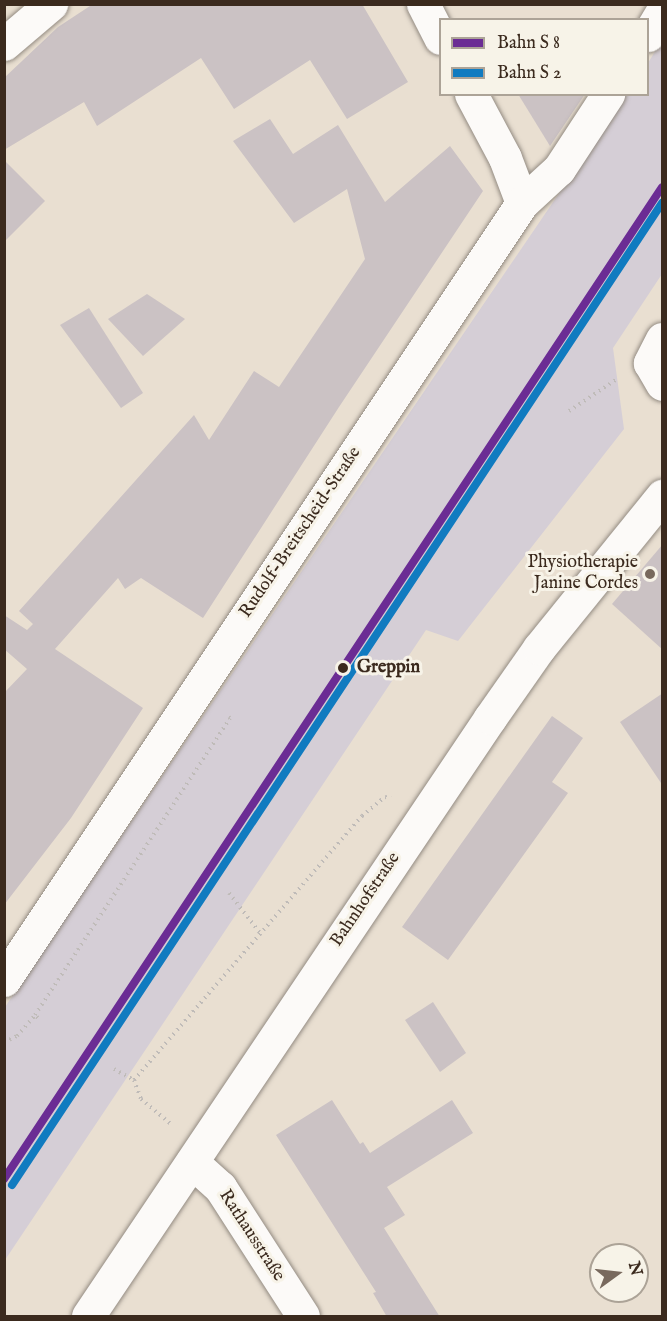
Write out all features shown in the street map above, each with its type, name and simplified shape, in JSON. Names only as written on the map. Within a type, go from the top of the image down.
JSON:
[{"type":"street","points":[[4,44],[51,4]]},
{"type":"street","points":[[423,4],[439,34]]},
{"type":"street","points":[[649,33],[663,12]]},
{"type":"street","points":[[472,96],[505,158],[522,203]]},
{"type":"street","name":"Rudolf-Breitscheid-Straße","points":[[4,980],[522,203],[559,169],[607,96]]},
{"type":"street","name":"Bahnhofstraße","points":[[88,1317],[420,819],[539,648],[663,496]]},
{"type":"street","name":"Rathausstraße","points":[[192,1162],[220,1187],[303,1317]]},
{"type":"path","points":[[569,411],[616,380],[658,362]]},
{"type":"path","points":[[134,1080],[362,816],[385,797],[420,819]]},
{"type":"path","points":[[229,893],[260,933]]},
{"type":"path","points":[[4,1042],[17,1036],[35,1015]]},
{"type":"path","points":[[114,1069],[134,1080],[141,1099],[169,1120]]},
{"type":"shaded area","points":[[662,40],[662,274],[613,348],[624,429],[458,641],[426,630],[5,1260],[5,1007],[625,96],[649,96],[649,61]]},
{"type":"building","points":[[93,4],[362,4],[408,82],[347,119],[310,60],[234,109],[201,58],[97,126],[84,102],[4,150],[4,78],[58,27]]},
{"type":"building","points":[[519,96],[584,96],[550,146]]},
{"type":"building","points":[[270,119],[293,154],[338,125],[385,202],[450,146],[483,191],[339,407],[203,618],[141,578],[125,589],[118,578],[55,649],[143,708],[71,818],[4,905],[4,693],[27,669],[4,649],[4,615],[27,630],[33,624],[19,611],[194,415],[209,440],[254,371],[279,387],[365,259],[347,189],[294,223],[233,141]]},
{"type":"building","points":[[4,160],[45,201],[4,242]]},
{"type":"building","points":[[147,294],[185,319],[143,356],[108,319]]},
{"type":"building","points":[[89,308],[143,393],[121,408],[60,325]]},
{"type":"building","name":"Physiotherapie Janine Cordes","points":[[663,544],[663,650],[612,604]]},
{"type":"building","points":[[663,693],[663,786],[620,722]]},
{"type":"building","points":[[552,716],[583,738],[552,782],[568,793],[448,960],[402,927]]},
{"type":"building","points":[[433,1002],[466,1053],[440,1072],[405,1020]]},
{"type":"building","points":[[332,1100],[360,1144],[363,1142],[370,1153],[452,1100],[473,1133],[387,1187],[405,1215],[384,1228],[440,1317],[387,1317],[373,1293],[376,1292],[276,1135]]},
{"type":"transit line","points":[[4,1179],[662,187]]},
{"type":"transit line","points":[[12,1185],[662,203]]},
{"type":"place","name":"Physiotherapie Janine Cordes","points":[[650,574]]},
{"type":"place","name":"Greppin","points":[[343,668]]}]
